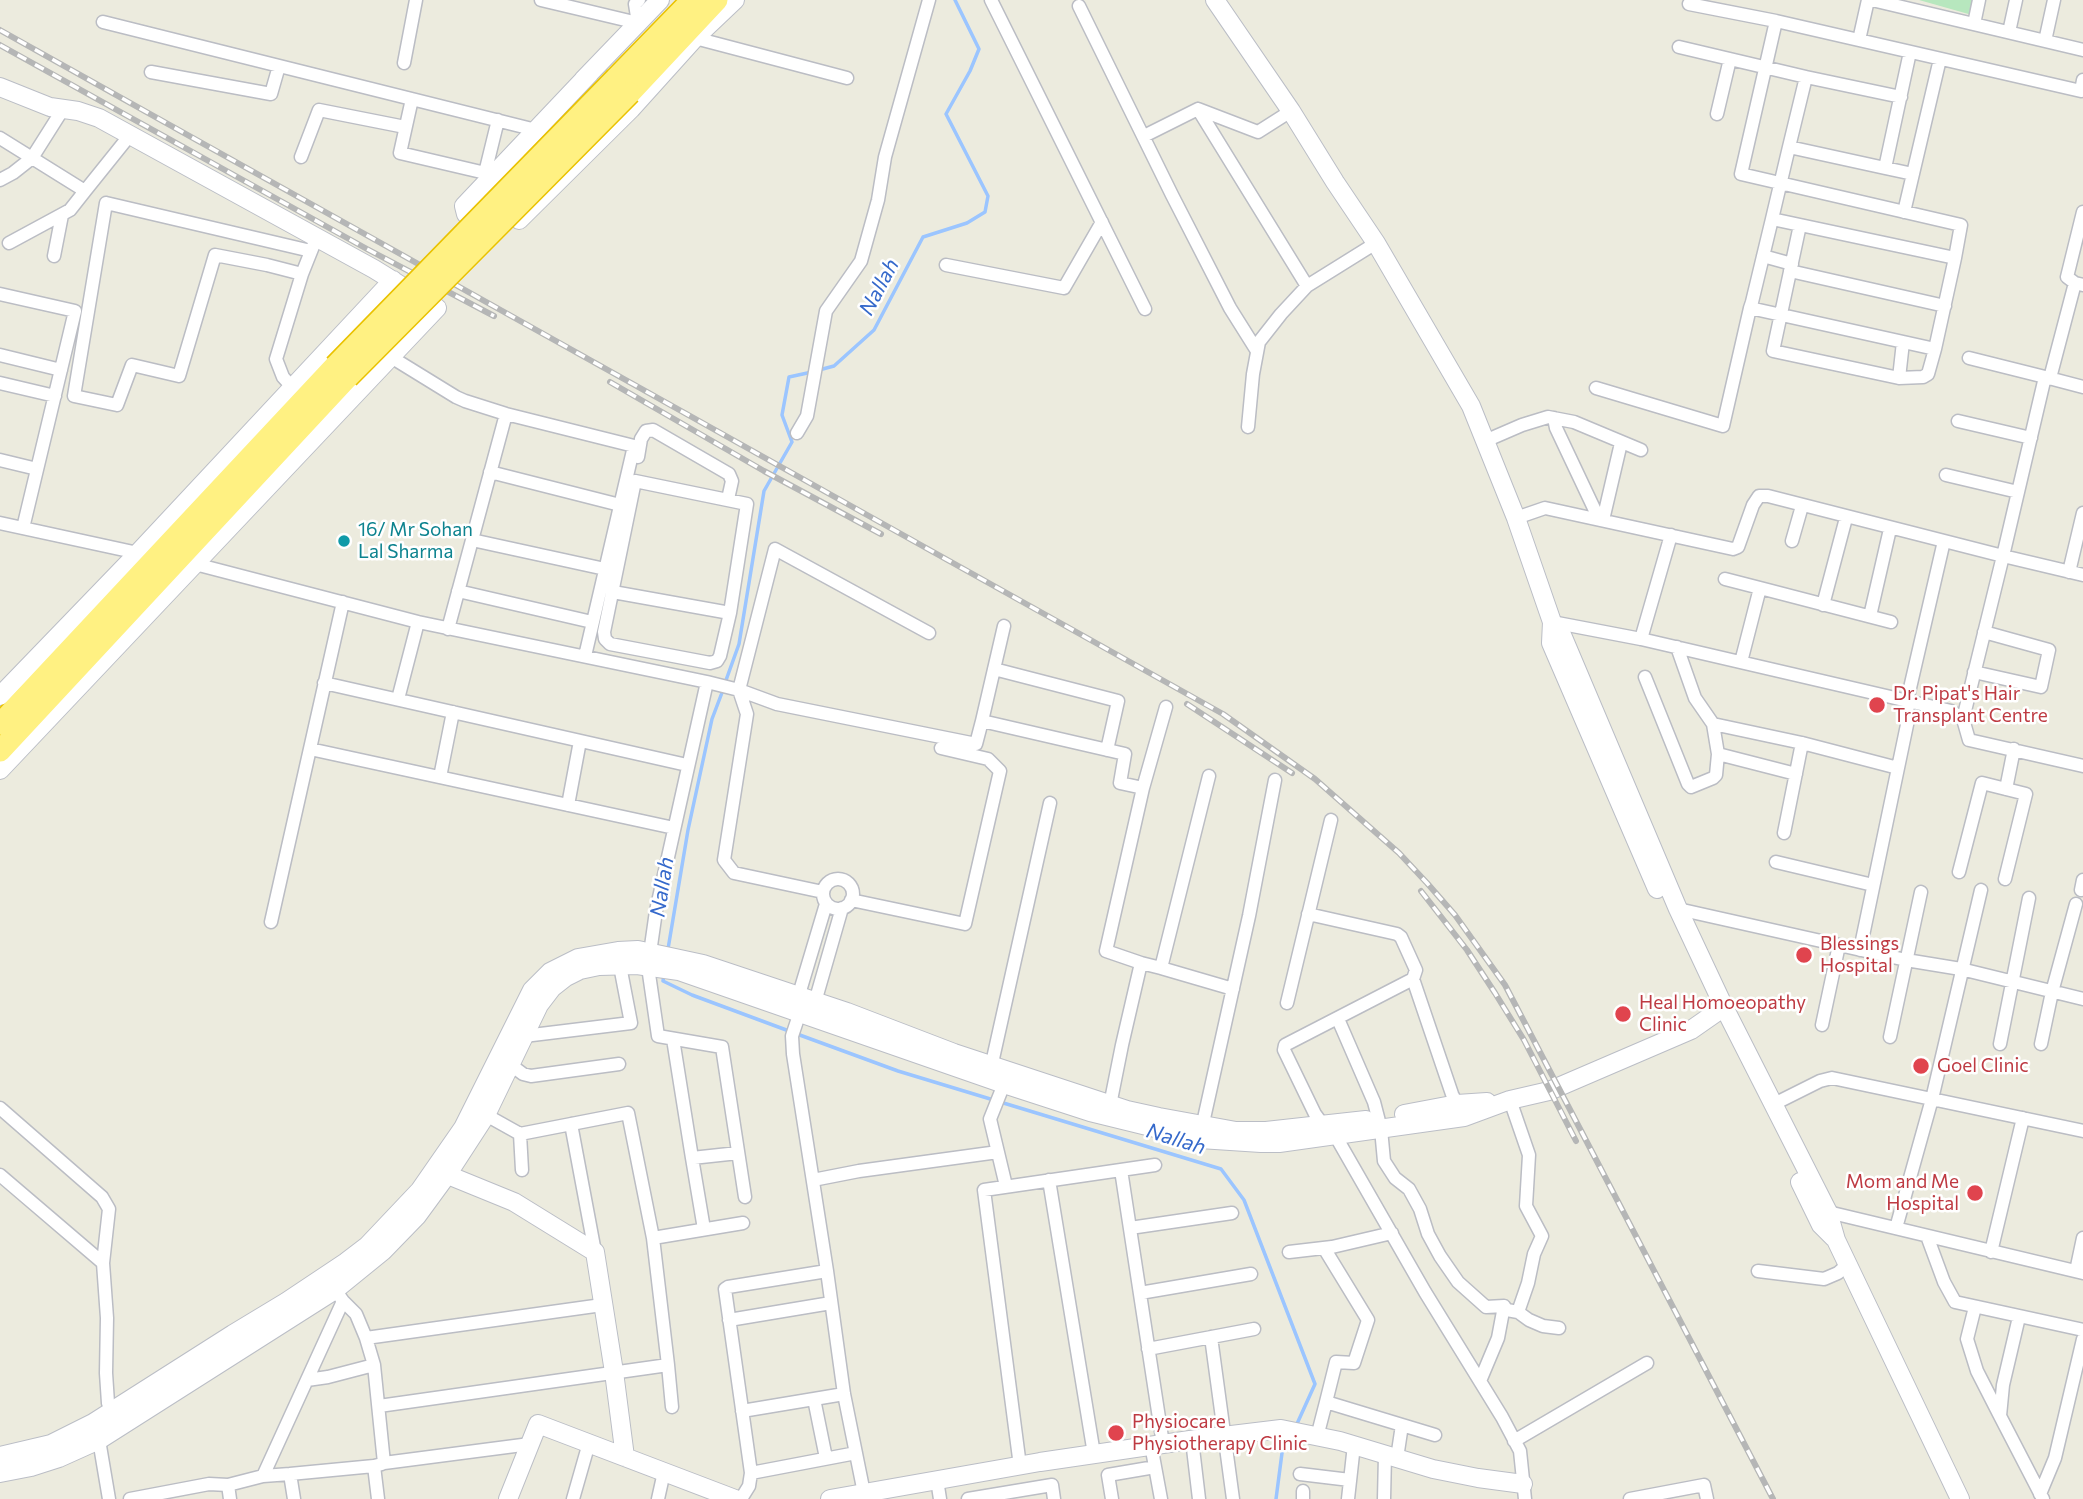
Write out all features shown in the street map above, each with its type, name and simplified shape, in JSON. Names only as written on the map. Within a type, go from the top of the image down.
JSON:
[{"type":"highway","points":[[0,724],[335,366],[692,0]]},
{"type":"highway","points":[[0,751],[348,377],[630,93],[717,0]]},
{"type":"street","points":[[404,63],[416,0]]},
{"type":"street","points":[[541,0],[585,5],[638,23]]},
{"type":"street","points":[[638,23],[635,4],[639,0]]},
{"type":"street","points":[[103,22],[536,130],[660,0]]},
{"type":"street","points":[[590,73],[489,174],[464,206],[466,214],[491,240],[501,237],[631,109],[695,38],[735,0]]},
{"type":"street","points":[[797,433],[807,416],[825,311],[861,261],[878,200],[885,157],[929,0]]},
{"type":"street","points":[[991,0],[1145,309]]},
{"type":"street","points":[[1215,0],[1376,243],[1471,406],[1516,518],[1552,622],[1562,635],[1720,1009],[1821,1225],[1836,1240]]},
{"type":"street","points":[[1859,40],[1870,0],[1909,4],[1974,24],[2083,50]]},
{"type":"street","points":[[1974,24],[1979,0]]},
{"type":"street","points":[[2009,32],[2016,0]]},
{"type":"street","points":[[2045,41],[2054,0]]},
{"type":"street","points":[[1689,4],[1776,21],[2081,91],[2083,80]]},
{"type":"street","points":[[1079,6],[1230,307],[1257,351]]},
{"type":"street","points":[[1776,21],[1741,174],[1961,225],[1928,374],[1923,377],[1899,378],[1773,351],[1800,225]]},
{"type":"street","points":[[695,38],[847,78]]},
{"type":"street","points":[[1679,47],[1900,97]]},
{"type":"street","points":[[1885,169],[1910,52]]},
{"type":"street","points":[[1717,114],[1730,58]]},
{"type":"street","points":[[1904,212],[1940,59]]},
{"type":"street","points":[[151,72],[271,94],[279,66]]},
{"type":"street","points":[[590,73],[591,83],[606,103],[618,111],[631,109]]},
{"type":"street","points":[[1596,388],[1723,426],[1806,77]]},
{"type":"street","points":[[0,87],[50,107],[78,111],[99,118],[314,244],[393,280],[437,308],[0,771]]},
{"type":"street","points":[[412,99],[400,153],[489,174]]},
{"type":"street","points":[[0,180],[32,158],[63,109]]},
{"type":"street","points":[[1144,136],[1198,109],[1258,132],[1291,111]]},
{"type":"street","points":[[1198,109],[1307,286]]},
{"type":"street","points":[[301,157],[319,110],[405,127]]},
{"type":"street","points":[[489,174],[498,120]]},
{"type":"street","points":[[9,243],[70,210],[130,135]]},
{"type":"street","points":[[0,138],[85,191]]},
{"type":"street","points":[[1789,147],[1913,174]]},
{"type":"street","points":[[302,274],[215,255],[179,376],[132,365],[117,405],[74,396],[106,203],[314,244]]},
{"type":"street","points":[[2083,212],[2067,277],[2079,284],[2031,438],[1963,719],[1969,740],[1979,744],[2083,766]]},
{"type":"street","points":[[54,256],[62,215]]},
{"type":"street","points":[[1772,219],[1955,258]]},
{"type":"street","points":[[946,265],[1065,288],[1102,222]]},
{"type":"street","points":[[1248,427],[1259,342],[1307,286],[1376,243]]},
{"type":"street","points":[[292,387],[283,377],[276,359],[314,244]]},
{"type":"street","points":[[1763,256],[1791,267],[1945,306]]},
{"type":"street","points":[[0,696],[138,554],[393,280]]},
{"type":"street","points":[[0,294],[75,311],[23,528]]},
{"type":"street","points":[[1750,308],[1935,349]]},
{"type":"street","points":[[1899,378],[1903,342]]},
{"type":"street","points":[[0,355],[61,370]]},
{"type":"street","points":[[391,357],[456,397],[506,414],[634,446],[585,656]]},
{"type":"street","points":[[1969,358],[2083,387]]},
{"type":"street","points":[[0,383],[55,396]]},
{"type":"street","points":[[448,629],[506,414]]},
{"type":"street","points":[[1485,441],[1548,417],[1574,422],[1641,450]]},
{"type":"street","points":[[1554,418],[1556,428],[1601,520]]},
{"type":"street","points":[[1958,421],[2031,438]]},
{"type":"street","points":[[635,481],[747,504],[730,613],[717,661],[710,663],[655,653],[610,644],[605,639],[604,632],[641,439],[646,431],[653,430],[729,474],[732,481],[728,499]]},
{"type":"street","points":[[1601,520],[1621,443]]},
{"type":"street","points":[[0,460],[37,469]]},
{"type":"street","points":[[490,472],[620,505]]},
{"type":"street","points":[[1946,475],[2018,492]]},
{"type":"street","points":[[1516,518],[1545,508],[1733,549],[1738,547],[1753,505],[1759,496],[2083,575]]},
{"type":"street","points":[[1792,541],[1802,506]]},
{"type":"street","points":[[2069,572],[2083,513]]},
{"type":"street","points":[[1824,605],[1846,517]]},
{"type":"street","points":[[0,523],[138,554]]},
{"type":"street","points":[[1870,617],[1890,529]]},
{"type":"street","points":[[1641,639],[1671,535]]},
{"type":"street","points":[[472,540],[605,569]]},
{"type":"street","points":[[1860,950],[1908,720],[1907,701],[1944,541]]},
{"type":"street","points":[[929,633],[775,549],[739,690],[747,714],[724,860],[734,873],[825,898],[835,909],[847,904],[965,924],[1000,771],[988,760],[941,747]]},
{"type":"street","points":[[195,564],[448,629],[708,682],[777,704],[976,744],[1004,626]]},
{"type":"street","points":[[1725,579],[1891,622]]},
{"type":"street","points":[[1741,662],[1760,588]]},
{"type":"street","points":[[458,591],[592,622]]},
{"type":"street","points":[[612,592],[730,613]]},
{"type":"street","points":[[271,922],[343,602]]},
{"type":"street","points":[[398,699],[418,622]]},
{"type":"street","points":[[1552,622],[1677,647],[1951,711],[1963,719]]},
{"type":"street","points":[[1552,622],[1551,643],[1652,879],[1720,1009],[1774,1104],[1828,1212],[1836,1240],[1960,1499]]},
{"type":"street","points":[[1974,672],[2041,687],[2049,650],[1984,632]]},
{"type":"street","points":[[1645,677],[1688,784],[1691,787],[1716,775],[1718,754],[1713,724],[1695,698],[1677,647]]},
{"type":"street","points":[[650,670],[655,653]]},
{"type":"street","points":[[994,670],[1118,701],[1107,750]]},
{"type":"street","points":[[708,682],[674,828],[660,961],[659,1036],[722,1047],[745,1198]]},
{"type":"street","points":[[324,683],[687,765]]},
{"type":"street","points":[[1166,708],[1143,788],[1106,951],[1233,989]]},
{"type":"street","points":[[440,777],[453,712]]},
{"type":"street","points":[[982,721],[1125,754],[1120,783],[1143,788]]},
{"type":"street","points":[[1713,724],[1802,743],[1898,768]]},
{"type":"street","points":[[568,805],[580,741]]},
{"type":"street","points":[[1784,833],[1802,743]]},
{"type":"street","points":[[310,749],[674,828]]},
{"type":"street","points":[[2006,789],[2014,750]]},
{"type":"street","points":[[1718,754],[1796,774]]},
{"type":"street","points":[[1161,968],[1209,776]]},
{"type":"street","points":[[1201,1132],[1275,779]]},
{"type":"street","points":[[1959,872],[1982,783],[2026,794],[2005,880]]},
{"type":"street","points":[[1006,1186],[990,1119],[994,1076],[1050,803]]},
{"type":"street","points":[[1287,1003],[1331,820]]},
{"type":"street","points":[[1776,862],[1873,885]]},
{"type":"street","points":[[802,1009],[825,898],[825,886],[838,879],[845,881],[853,893],[792,1036],[844,1394],[864,1493]]},
{"type":"street","points":[[1896,1228],[1931,1099],[1981,890]]},
{"type":"street","points":[[1890,1037],[1921,892]]},
{"type":"street","points":[[2000,1044],[2029,898]]},
{"type":"street","points":[[2041,1044],[2076,904]]},
{"type":"street","points":[[1678,909],[1906,960],[1961,969],[2083,999]]},
{"type":"street","points":[[1308,914],[1401,937],[1416,970],[1413,979],[1460,1111]]},
{"type":"street","points":[[1822,1025],[1839,945]]},
{"type":"street","points":[[0,1456],[51,1444],[113,1411],[161,1390],[334,1289],[383,1251],[417,1216],[532,990],[538,982],[562,965],[578,958],[618,951],[660,961],[994,1076],[1109,1111],[1201,1132],[1270,1143],[1329,1130],[1460,1111],[1549,1091],[1691,1030],[1720,1009]]},
{"type":"street","points":[[441,1173],[486,1115],[539,1004],[552,988],[580,970],[660,961]]},
{"type":"street","points":[[1109,1111],[1141,963]]},
{"type":"street","points":[[524,1036],[631,1023],[620,965]]},
{"type":"street","points":[[830,1499],[1099,1453],[1281,1429],[1354,1445],[1433,1469],[1524,1491],[1520,1451],[1392,1233],[1329,1130],[1315,1115],[1284,1050],[1285,1045],[1413,979]]},
{"type":"street","points":[[1338,1019],[1374,1102],[1380,1123],[1384,1161],[1395,1178],[1409,1189],[1420,1209],[1428,1234],[1453,1276],[1486,1307],[1504,1306],[1529,1320],[1559,1328]]},
{"type":"street","points":[[673,1039],[704,1229]]},
{"type":"street","points":[[511,1065],[523,1074],[531,1076],[619,1064]]},
{"type":"street","points":[[1774,1104],[1820,1081],[1832,1078],[2083,1131]]},
{"type":"street","points":[[1510,1100],[1529,1155],[1526,1206],[1542,1236],[1534,1254],[1518,1312]]},
{"type":"street","points":[[0,1108],[102,1197],[109,1209],[103,1263],[108,1403],[113,1411]]},
{"type":"street","points":[[486,1115],[520,1134],[628,1113],[653,1238],[672,1406]]},
{"type":"street","points":[[1991,1252],[2023,1118]]},
{"type":"street","points":[[570,1124],[595,1252],[625,1457]]},
{"type":"street","points":[[520,1134],[522,1170]]},
{"type":"street","points":[[813,1180],[998,1152]]},
{"type":"street","points":[[692,1158],[738,1153]]},
{"type":"street","points":[[1020,1466],[984,1189],[1155,1165]]},
{"type":"street","points":[[1121,1170],[1148,1349],[1157,1445],[1155,1467],[1161,1499]]},
{"type":"street","points":[[441,1173],[514,1202],[595,1252]]},
{"type":"street","points":[[0,1175],[103,1263]]},
{"type":"street","points":[[1049,1180],[1099,1453],[1108,1475],[1112,1499]]},
{"type":"street","points":[[1828,1212],[2079,1272],[2083,1238]]},
{"type":"street","points":[[1130,1228],[1232,1213]]},
{"type":"street","points":[[653,1238],[743,1223]]},
{"type":"street","points":[[1289,1252],[1324,1248],[1392,1233]]},
{"type":"street","points":[[1927,1236],[1955,1303],[2083,1330]]},
{"type":"street","points":[[1310,1435],[1326,1402],[1336,1362],[1354,1363],[1368,1320],[1324,1248]]},
{"type":"street","points":[[1758,1271],[1824,1279],[1838,1273],[1848,1264]]},
{"type":"street","points":[[741,1499],[749,1486],[751,1473],[725,1289],[827,1270]]},
{"type":"street","points":[[1140,1293],[1251,1274]]},
{"type":"street","points":[[334,1289],[356,1314],[374,1365],[379,1406],[379,1499]]},
{"type":"street","points":[[263,1476],[307,1380],[334,1289]]},
{"type":"street","points":[[729,1320],[831,1303]]},
{"type":"street","points":[[366,1338],[602,1306]]},
{"type":"street","points":[[1480,1381],[1498,1338],[1504,1306]]},
{"type":"street","points":[[1975,1307],[1967,1339],[1977,1371],[2042,1497]]},
{"type":"street","points":[[2000,1416],[2003,1385],[2019,1317]]},
{"type":"street","points":[[1148,1349],[1254,1329]]},
{"type":"street","points":[[1211,1337],[1233,1499]]},
{"type":"street","points":[[2042,1497],[2083,1339]]},
{"type":"street","points":[[1514,1441],[1647,1363]]},
{"type":"street","points":[[307,1380],[374,1365]]},
{"type":"street","points":[[379,1406],[668,1365]]},
{"type":"street","points":[[0,1473],[59,1458],[99,1440],[161,1390]]},
{"type":"street","points":[[742,1411],[844,1394]]},
{"type":"street","points":[[814,1399],[826,1458]]},
{"type":"street","points":[[1326,1402],[1435,1435]]},
{"type":"street","points":[[97,1421],[109,1499]]},
{"type":"street","points":[[508,1499],[538,1424],[734,1499]]},
{"type":"street","points":[[1384,1499],[1391,1456],[1402,1425]]},
{"type":"street","points":[[1192,1440],[1199,1499]]},
{"type":"street","points":[[573,1499],[589,1443]]},
{"type":"street","points":[[130,1499],[209,1484],[228,1485],[263,1476],[530,1444]]},
{"type":"street","points":[[1348,1499],[1354,1445]]},
{"type":"street","points":[[751,1473],[856,1453]]},
{"type":"street","points":[[1108,1475],[1155,1467]]},
{"type":"street","points":[[658,1499],[664,1472]]},
{"type":"street","points":[[290,1474],[294,1499]]},
{"type":"street","points":[[1300,1474],[1350,1480]]},
{"type":"street","points":[[937,1480],[940,1499]]},
{"type":"street","points":[[228,1485],[230,1499]]},
{"type":"street","points":[[968,1499],[995,1497],[1052,1485],[1054,1499]]},
{"type":"street","points":[[1630,1499],[1657,1497],[1704,1485],[1707,1499]]},
{"type":"green space","points":[[1919,0],[1975,0],[1972,15]]},
{"type":"waterway","name":"Nallah","points":[[819,370],[834,366],[874,330],[923,237],[967,223],[985,212],[988,196],[946,114],[979,49],[955,0]]},
{"type":"waterway","name":"Nallah","points":[[725,683],[739,644],[764,491],[792,442],[782,415],[789,377],[812,372]]},
{"type":"waterway","name":"Nallah","points":[[668,949],[688,830],[712,719],[723,690]]},
{"type":"waterway","name":"Nallah","points":[[664,974],[663,981],[692,995],[789,1031]]},
{"type":"waterway","name":"Nallah","points":[[797,1034],[898,1071],[1221,1169],[1244,1200],[1315,1384],[1296,1426]]},
{"type":"waterway","name":"Nallah","points":[[1276,1499],[1282,1453],[1291,1436]]},
{"type":"railway","points":[[0,30],[1223,714],[1315,779],[1399,853],[1427,883],[1455,915],[1505,985],[1773,1499]]},
{"type":"railway","points":[[0,45],[367,249],[494,316]]},
{"type":"railway","points":[[610,382],[764,471],[881,534]]},
{"type":"railway","points":[[1187,704],[1292,773]]},
{"type":"railway","points":[[1421,891],[1467,950],[1495,993],[1524,1040],[1576,1141]]},
{"type":"place","name":"16/ Mr Sohan Lal Sharma","points":[[344,541]]},
{"type":"place","name":"Dr. Pipat's Hair Transplant Centre","points":[[1877,705]]},
{"type":"place","name":"Blessings Hospital","points":[[1804,955]]},
{"type":"place","name":"Heal Homoeopathy Clinic","points":[[1623,1014]]},
{"type":"place","name":"Goel Clinic","points":[[1921,1066]]},
{"type":"place","name":"Mom and Me Hospital","points":[[1975,1193]]},
{"type":"place","name":"Physiocare Physiotherapy Clinic","points":[[1116,1433]]}]
